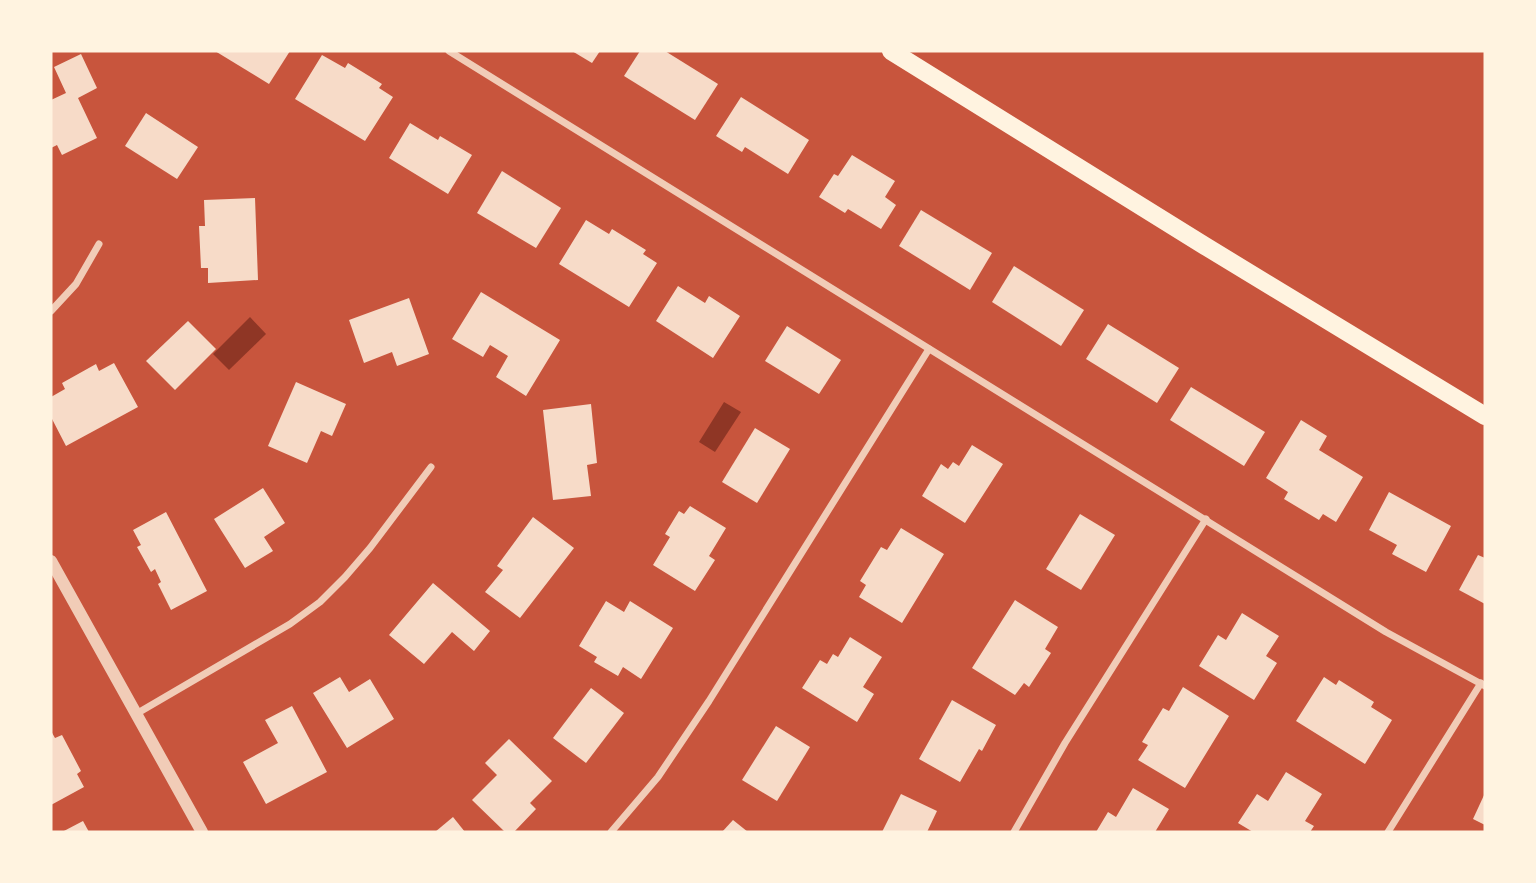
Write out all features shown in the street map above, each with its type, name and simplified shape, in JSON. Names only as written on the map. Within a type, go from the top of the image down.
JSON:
[{"type":"main road","points":[[891,51],[1485,416]]},
{"type":"street","points":[[449,51],[1386,632],[1483,685],[1388,832]]},
{"type":"street","points":[[51,311],[76,284],[99,244]]},
{"type":"street","points":[[611,832],[658,777],[709,701],[929,349]]},
{"type":"street","points":[[136,714],[290,624],[320,602],[370,548],[431,467]]},
{"type":"street","points":[[1014,832],[1065,743],[1206,519]]},
{"type":"street","points":[[51,561],[202,832]]},
{"type":"shaded area","points":[[250,317],[266,334],[229,370],[213,354]]},
{"type":"shaded area","points":[[724,402],[741,412],[715,452],[699,442]]},
{"type":"building","points":[[215,51],[290,51],[269,84]]},
{"type":"building","points":[[572,51],[600,51],[592,63]]},
{"type":"building","points":[[640,51],[665,51],[718,84],[695,120],[624,76]]},
{"type":"building","points":[[81,54],[97,88],[78,98],[97,138],[62,155],[57,145],[51,148],[51,100],[66,93],[54,67]]},
{"type":"building","points":[[322,55],[345,68],[348,63],[382,84],[379,88],[393,97],[365,141],[295,99]]},
{"type":"building","points":[[741,97],[809,140],[788,174],[745,147],[742,152],[716,136]]},
{"type":"building","points":[[146,113],[198,147],[177,179],[125,146]]},
{"type":"building","points":[[410,123],[438,140],[440,136],[472,155],[448,194],[389,158]]},
{"type":"building","points":[[852,155],[895,181],[885,197],[896,205],[881,229],[848,209],[845,213],[819,197],[834,174],[838,176]]},
{"type":"building","points":[[502,171],[561,208],[536,248],[477,213]]},
{"type":"building","points":[[255,198],[258,280],[208,283],[208,268],[201,268],[199,226],[205,226],[204,200]]},
{"type":"building","points":[[921,210],[992,253],[970,290],[899,246]]},
{"type":"building","points":[[586,220],[609,234],[612,229],[646,250],[643,254],[657,263],[629,307],[559,264]]},
{"type":"building","points":[[1014,266],[1084,310],[1061,346],[992,302]]},
{"type":"building","points":[[678,286],[705,303],[709,296],[740,316],[713,358],[656,321]]},
{"type":"building","points":[[481,292],[560,340],[526,396],[496,377],[508,356],[490,345],[483,357],[452,339]]},
{"type":"building","points":[[409,298],[429,354],[397,366],[392,352],[364,363],[349,320]]},
{"type":"building","points":[[188,321],[216,349],[175,390],[146,361]]},
{"type":"building","points":[[1108,324],[1179,368],[1157,403],[1086,359]]},
{"type":"building","points":[[787,326],[841,360],[819,394],[765,361]]},
{"type":"building","points":[[114,363],[138,407],[66,446],[51,417],[51,397],[65,389],[62,383],[96,364],[99,371]]},
{"type":"building","points":[[296,382],[346,404],[332,436],[321,431],[307,463],[268,446]]},
{"type":"building","points":[[1191,387],[1265,432],[1244,466],[1170,420]]},
{"type":"building","points":[[591,404],[597,463],[587,465],[591,496],[553,500],[543,410]]},
{"type":"building","points":[[1301,420],[1327,436],[1319,450],[1363,477],[1336,522],[1323,514],[1319,520],[1284,499],[1288,492],[1266,478]]},
{"type":"building","points":[[755,428],[790,449],[757,503],[722,482]]},
{"type":"building","points":[[972,445],[1003,464],[965,523],[922,496],[941,464],[948,469],[953,462],[959,466]]},
{"type":"building","points":[[263,488],[285,523],[264,537],[273,551],[245,568],[214,519]]},
{"type":"building","points":[[1389,492],[1451,526],[1426,572],[1392,554],[1397,545],[1369,530]]},
{"type":"building","points":[[690,506],[726,528],[709,556],[715,560],[695,591],[653,565],[670,537],[665,534],[679,511],[684,514]]},
{"type":"building","points":[[166,512],[207,591],[171,610],[158,584],[161,582],[155,569],[151,572],[137,547],[141,545],[133,530]]},
{"type":"building","points":[[1080,514],[1115,535],[1081,590],[1046,569]]},
{"type":"building","points":[[533,517],[574,548],[520,618],[485,592],[503,570],[497,566]]},
{"type":"building","points":[[901,528],[944,554],[902,623],[859,597],[866,585],[860,581],[881,547],[887,550]]},
{"type":"building","points":[[1478,555],[1485,558],[1485,604],[1459,590]]},
{"type":"building","points":[[433,583],[490,631],[474,651],[452,632],[424,664],[389,635]]},
{"type":"building","points":[[1015,600],[1058,627],[1045,649],[1051,653],[1029,687],[1024,683],[1015,695],[972,668]]},
{"type":"building","points":[[606,601],[624,612],[630,601],[673,628],[641,679],[623,667],[618,676],[594,662],[597,657],[579,646]]},
{"type":"building","points":[[1242,613],[1279,636],[1266,656],[1277,663],[1254,700],[1199,666],[1218,635],[1226,640]]},
{"type":"building","points":[[850,637],[882,657],[863,687],[874,694],[857,722],[802,688],[820,660],[827,664],[833,654],[838,657]]},
{"type":"building","points":[[340,677],[349,692],[370,679],[394,719],[347,748],[313,693]]},
{"type":"building","points":[[1324,677],[1336,685],[1339,680],[1374,702],[1371,707],[1392,720],[1365,764],[1296,721]]},
{"type":"building","points":[[1183,687],[1229,716],[1185,788],[1138,760],[1148,745],[1142,742],[1163,708],[1169,711]]},
{"type":"building","points":[[591,688],[624,713],[586,763],[553,738]]},
{"type":"building","points":[[952,700],[996,725],[960,782],[919,759]]},
{"type":"building","points":[[292,706],[327,772],[266,804],[243,762],[278,743],[265,720]]},
{"type":"building","points":[[776,726],[810,747],[777,801],[742,780]]},
{"type":"building","points":[[51,731],[55,738],[62,735],[81,771],[77,774],[84,787],[51,805]]},
{"type":"building","points":[[509,739],[552,781],[530,803],[536,809],[514,832],[505,832],[472,800],[497,775],[485,763]]},
{"type":"building","points":[[1286,772],[1322,794],[1305,821],[1314,826],[1310,832],[1253,832],[1238,823],[1257,794],[1268,801]]},
{"type":"building","points":[[1133,788],[1169,809],[1155,832],[1096,832],[1108,812],[1116,817]]},
{"type":"building","points":[[1485,793],[1485,825],[1473,819]]},
{"type":"building","points":[[901,794],[937,811],[927,832],[882,832]]},
{"type":"building","points":[[453,817],[465,832],[435,832]]},
{"type":"building","points":[[733,820],[748,832],[722,832]]},
{"type":"building","points":[[83,821],[89,832],[62,832]]}]
